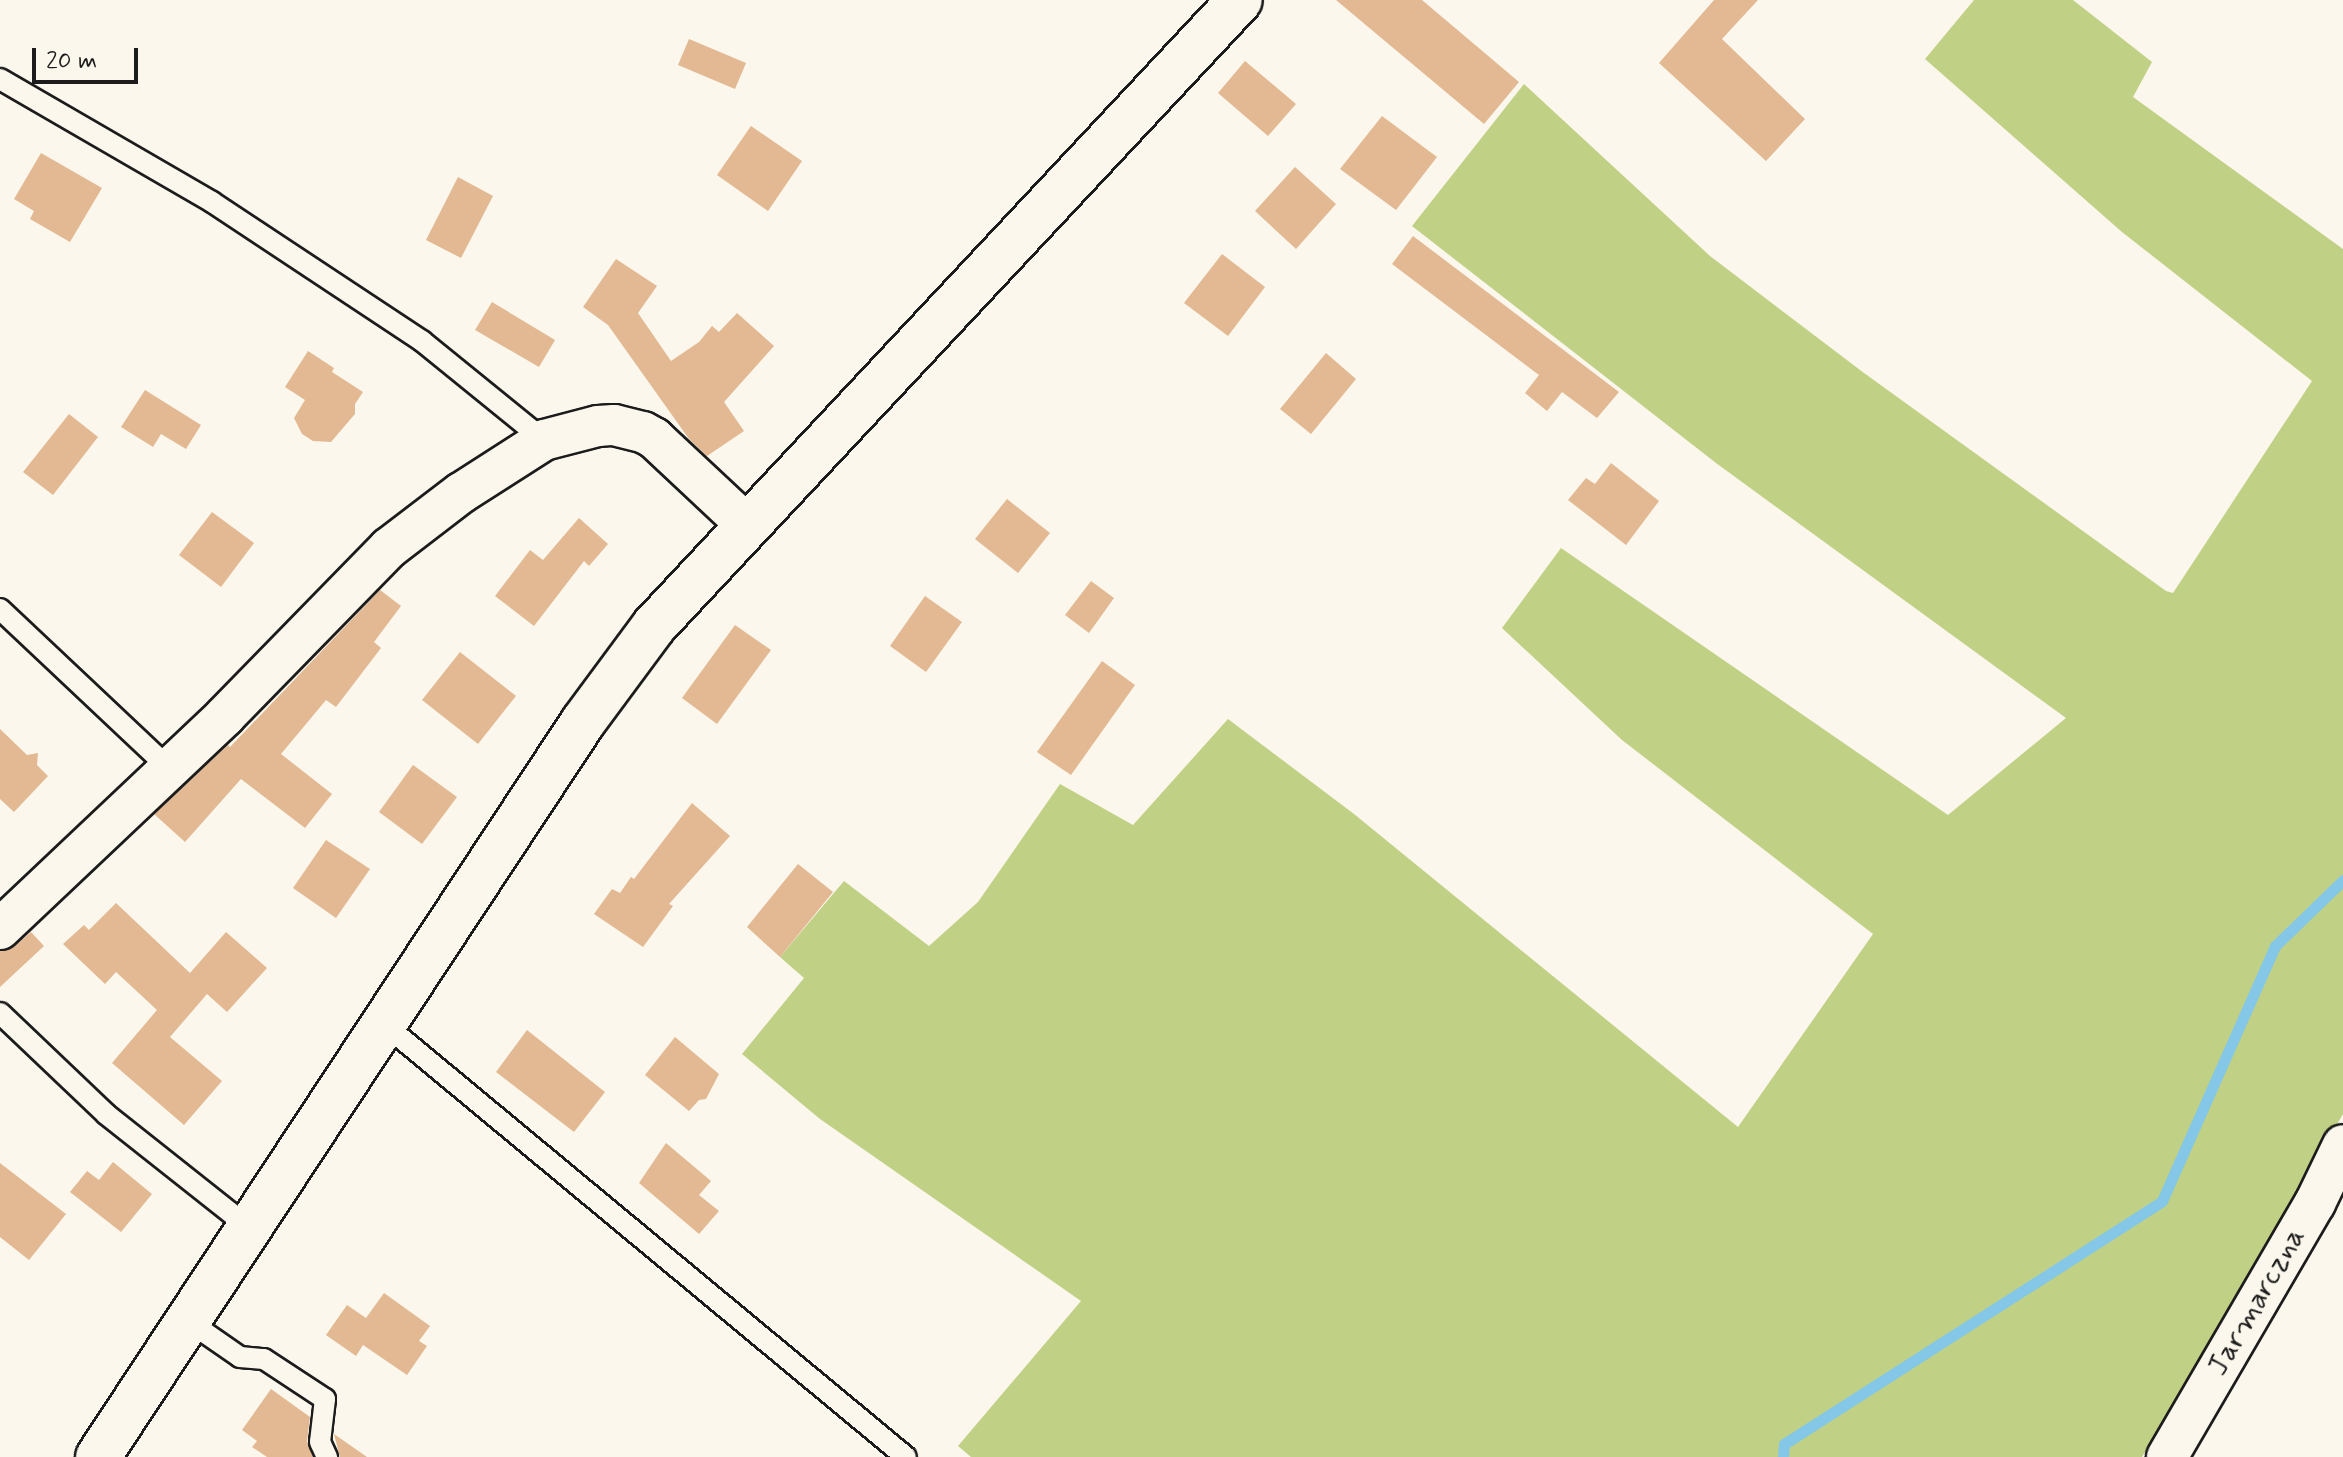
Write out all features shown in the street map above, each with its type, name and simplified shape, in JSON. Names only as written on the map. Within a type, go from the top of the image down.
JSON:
[{"type":"street","points":[[98,1457],[605,692],[669,608],[1240,0]]},
{"type":"street","points":[[0,929],[170,769],[389,548],[461,493],[544,440],[598,426],[614,425],[643,432],[654,438],[746,524]]},
{"type":"street","name":"Jarmarczna","points":[[2167,1457],[2315,1203],[2343,1145]]},
{"type":"lane","points":[[0,79],[212,202],[398,325],[544,440]]},
{"type":"lane","points":[[0,609],[170,769]]},
{"type":"lane","points":[[0,1013],[106,1114],[250,1228]]},
{"type":"lane","points":[[384,1024],[906,1457]]},
{"type":"lane","points":[[188,1321],[240,1357],[264,1359],[325,1399],[320,1442],[327,1457]]},
{"type":"green space","points":[[1974,0],[2073,0],[2152,62],[2133,97],[2343,249],[2343,1114],[2142,1457],[971,1457],[958,1446],[1081,1301],[820,1119],[742,1054],[804,978],[780,957],[844,881],[929,946],[978,902],[1060,784],[1133,825],[1228,719],[1354,814],[1738,1127],[1873,934],[1622,740],[1502,628],[1561,548],[1948,815],[2066,718],[1716,463],[1412,226],[1524,84],[1710,256],[1864,373],[2166,591],[2173,593],[2312,381],[2122,232],[1925,59]]},
{"type":"building","points":[[1336,0],[1422,0],[1519,82],[1484,124]]},
{"type":"building","points":[[1714,0],[1758,0],[1722,39],[1805,119],[1766,161],[1659,63]]},
{"type":"building","points":[[689,39],[746,63],[735,89],[678,65]]},
{"type":"building","points":[[1245,61],[1296,104],[1268,136],[1218,93]]},
{"type":"building","points":[[1382,116],[1437,157],[1396,210],[1340,169]]},
{"type":"building","points":[[751,126],[802,161],[768,211],[717,175]]},
{"type":"building","points":[[41,153],[102,188],[70,242],[30,219],[34,211],[14,199]]},
{"type":"building","points":[[1295,167],[1336,204],[1296,249],[1255,211]]},
{"type":"building","points":[[458,177],[493,196],[461,258],[426,240]]},
{"type":"building","points":[[1413,236],[1619,392],[1597,418],[1562,392],[1547,411],[1525,393],[1539,375],[1392,264]]},
{"type":"building","points":[[1222,254],[1265,287],[1228,336],[1184,303]]},
{"type":"building","points":[[616,259],[657,286],[638,313],[671,361],[699,342],[712,326],[719,332],[737,313],[774,346],[724,402],[744,431],[707,456],[689,439],[608,325],[583,307]]},
{"type":"building","points":[[492,302],[555,340],[539,367],[475,330]]},
{"type":"building","points":[[308,351],[334,368],[332,372],[363,392],[355,404],[355,414],[331,442],[313,441],[302,434],[294,418],[305,400],[285,387]]},
{"type":"building","points":[[1326,353],[1356,379],[1311,434],[1280,409]]},
{"type":"building","points":[[145,390],[201,425],[186,449],[161,434],[153,447],[121,427]]},
{"type":"building","points":[[69,414],[98,437],[53,495],[23,472]]},
{"type":"building","points":[[1611,463],[1659,501],[1626,545],[1568,500],[1586,478],[1595,484]]},
{"type":"building","points":[[1007,499],[1050,533],[1018,573],[975,539]]},
{"type":"building","points":[[212,512],[254,543],[221,587],[179,555]]},
{"type":"building","points":[[579,518],[608,544],[589,566],[584,561],[534,626],[495,596],[530,550],[543,560]]},
{"type":"building","points":[[1091,581],[1114,598],[1089,633],[1065,615]]},
{"type":"building","points":[[380,590],[401,606],[374,642],[381,648],[336,707],[326,700],[281,754],[332,794],[305,828],[241,779],[185,842],[154,814],[228,745],[230,747]]},
{"type":"building","points":[[925,596],[962,622],[926,672],[890,646]]},
{"type":"building","points":[[735,625],[771,650],[717,724],[682,698]]},
{"type":"building","points":[[460,652],[516,696],[478,744],[422,700]]},
{"type":"building","points":[[1102,661],[1135,685],[1071,775],[1037,752]]},
{"type":"building","points":[[0,729],[27,755],[38,753],[37,765],[48,776],[14,812],[0,799]]},
{"type":"building","points":[[413,765],[457,797],[422,844],[379,812]]},
{"type":"building","points":[[692,803],[730,836],[669,904],[673,906],[643,947],[594,914],[612,889],[620,893],[631,877],[634,879]]},
{"type":"building","points":[[326,840],[370,869],[336,918],[293,888]]},
{"type":"building","points":[[798,864],[833,892],[780,957],[747,927]]},
{"type":"building","points":[[116,903],[190,973],[226,932],[267,968],[227,1012],[207,994],[170,1037],[222,1081],[184,1125],[112,1063],[157,1010],[116,972],[105,984],[63,944],[84,925],[89,930]]},
{"type":"building","points":[[31,932],[44,946],[0,987],[0,951],[15,946]]},
{"type":"building","points":[[527,1030],[605,1092],[574,1132],[496,1072]]},
{"type":"building","points":[[675,1037],[719,1074],[706,1099],[699,1100],[689,1111],[645,1075]]},
{"type":"building","points":[[666,1143],[711,1181],[699,1195],[719,1211],[699,1234],[639,1183]]},
{"type":"building","points":[[113,1162],[152,1194],[121,1232],[70,1192],[87,1171],[99,1180]]},
{"type":"building","points":[[0,1163],[66,1214],[29,1260],[0,1237]]},
{"type":"building","points":[[384,1293],[430,1326],[419,1341],[427,1346],[407,1375],[363,1345],[356,1356],[326,1335],[347,1305],[366,1318]]},
{"type":"building","points":[[271,1389],[310,1417],[307,1441],[313,1457],[267,1457],[252,1447],[257,1441],[242,1430]]},
{"type":"building","points":[[334,1434],[367,1457],[340,1457]]},
{"type":"waterway","points":[[1783,1457],[1784,1444],[2162,1201],[2275,946],[2343,880]]}]
